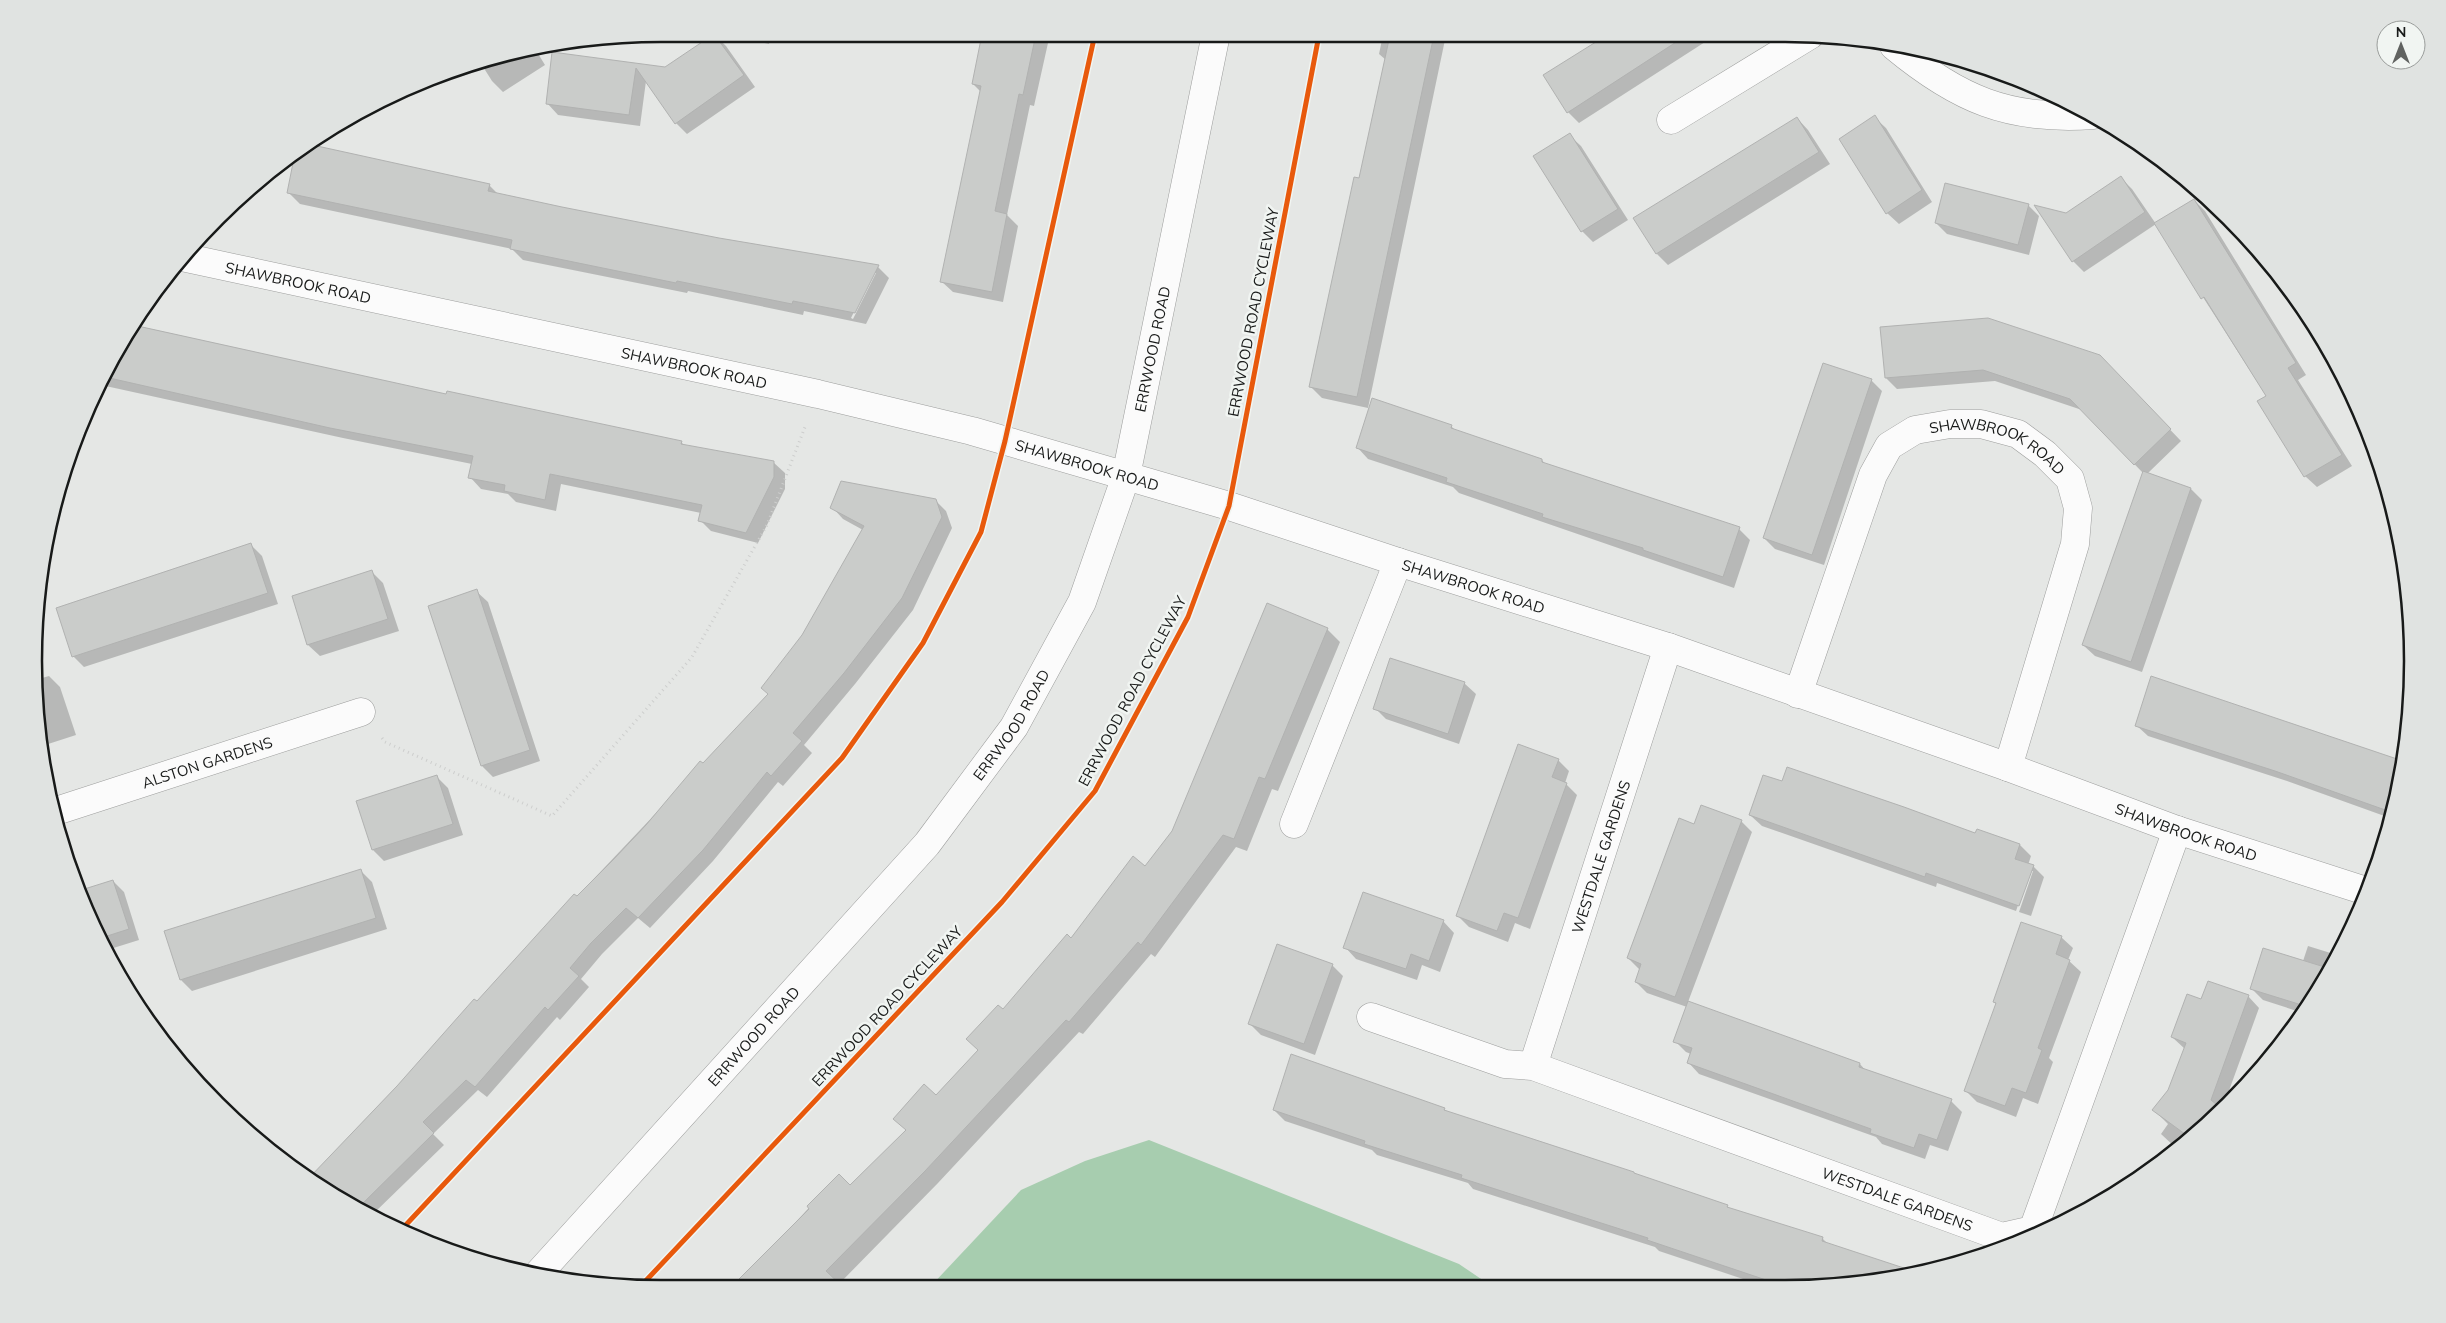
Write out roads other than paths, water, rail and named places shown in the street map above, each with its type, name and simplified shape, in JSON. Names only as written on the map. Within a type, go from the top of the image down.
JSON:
[{"type":"street","name":"ERRWOOD ROAD","points":[[542,1269],[927,844],[1014,727],[1082,602],[1126,476],[1214,42]]},
{"type":"street","points":[[1671,120],[1797,43]]},
{"type":"street","points":[[1904,54],[1927,73],[1969,97],[2015,112],[2063,118],[2078,116]]},
{"type":"street","name":"SHAWBROOK ROAD","points":[[191,259],[818,394],[972,431],[1229,506],[1398,562],[1668,647],[2008,767],[2177,830],[2360,889]]},
{"type":"street","name":"SHAWBROOK ROAD","points":[[1798,694],[1873,475],[1889,446],[1915,430],[1950,424],[1981,424],[2018,434],[2045,454],[2070,479],[2078,508],[2075,544],[2008,767]]},
{"type":"street","points":[[1294,824],[1398,562]]},
{"type":"street","name":"WESTDALE GARDENS","points":[[1533,1066],[1668,647]]},
{"type":"street","name":"ALSTON GARDENS","points":[[61,809],[361,712]]},
{"type":"street","name":"WESTDALE GARDENS","points":[[2046,1219],[2177,830]]},
{"type":"street","name":"WESTDALE GARDENS","points":[[1371,1017],[1505,1064],[1533,1066],[2002,1237],[2022,1232]]}]
